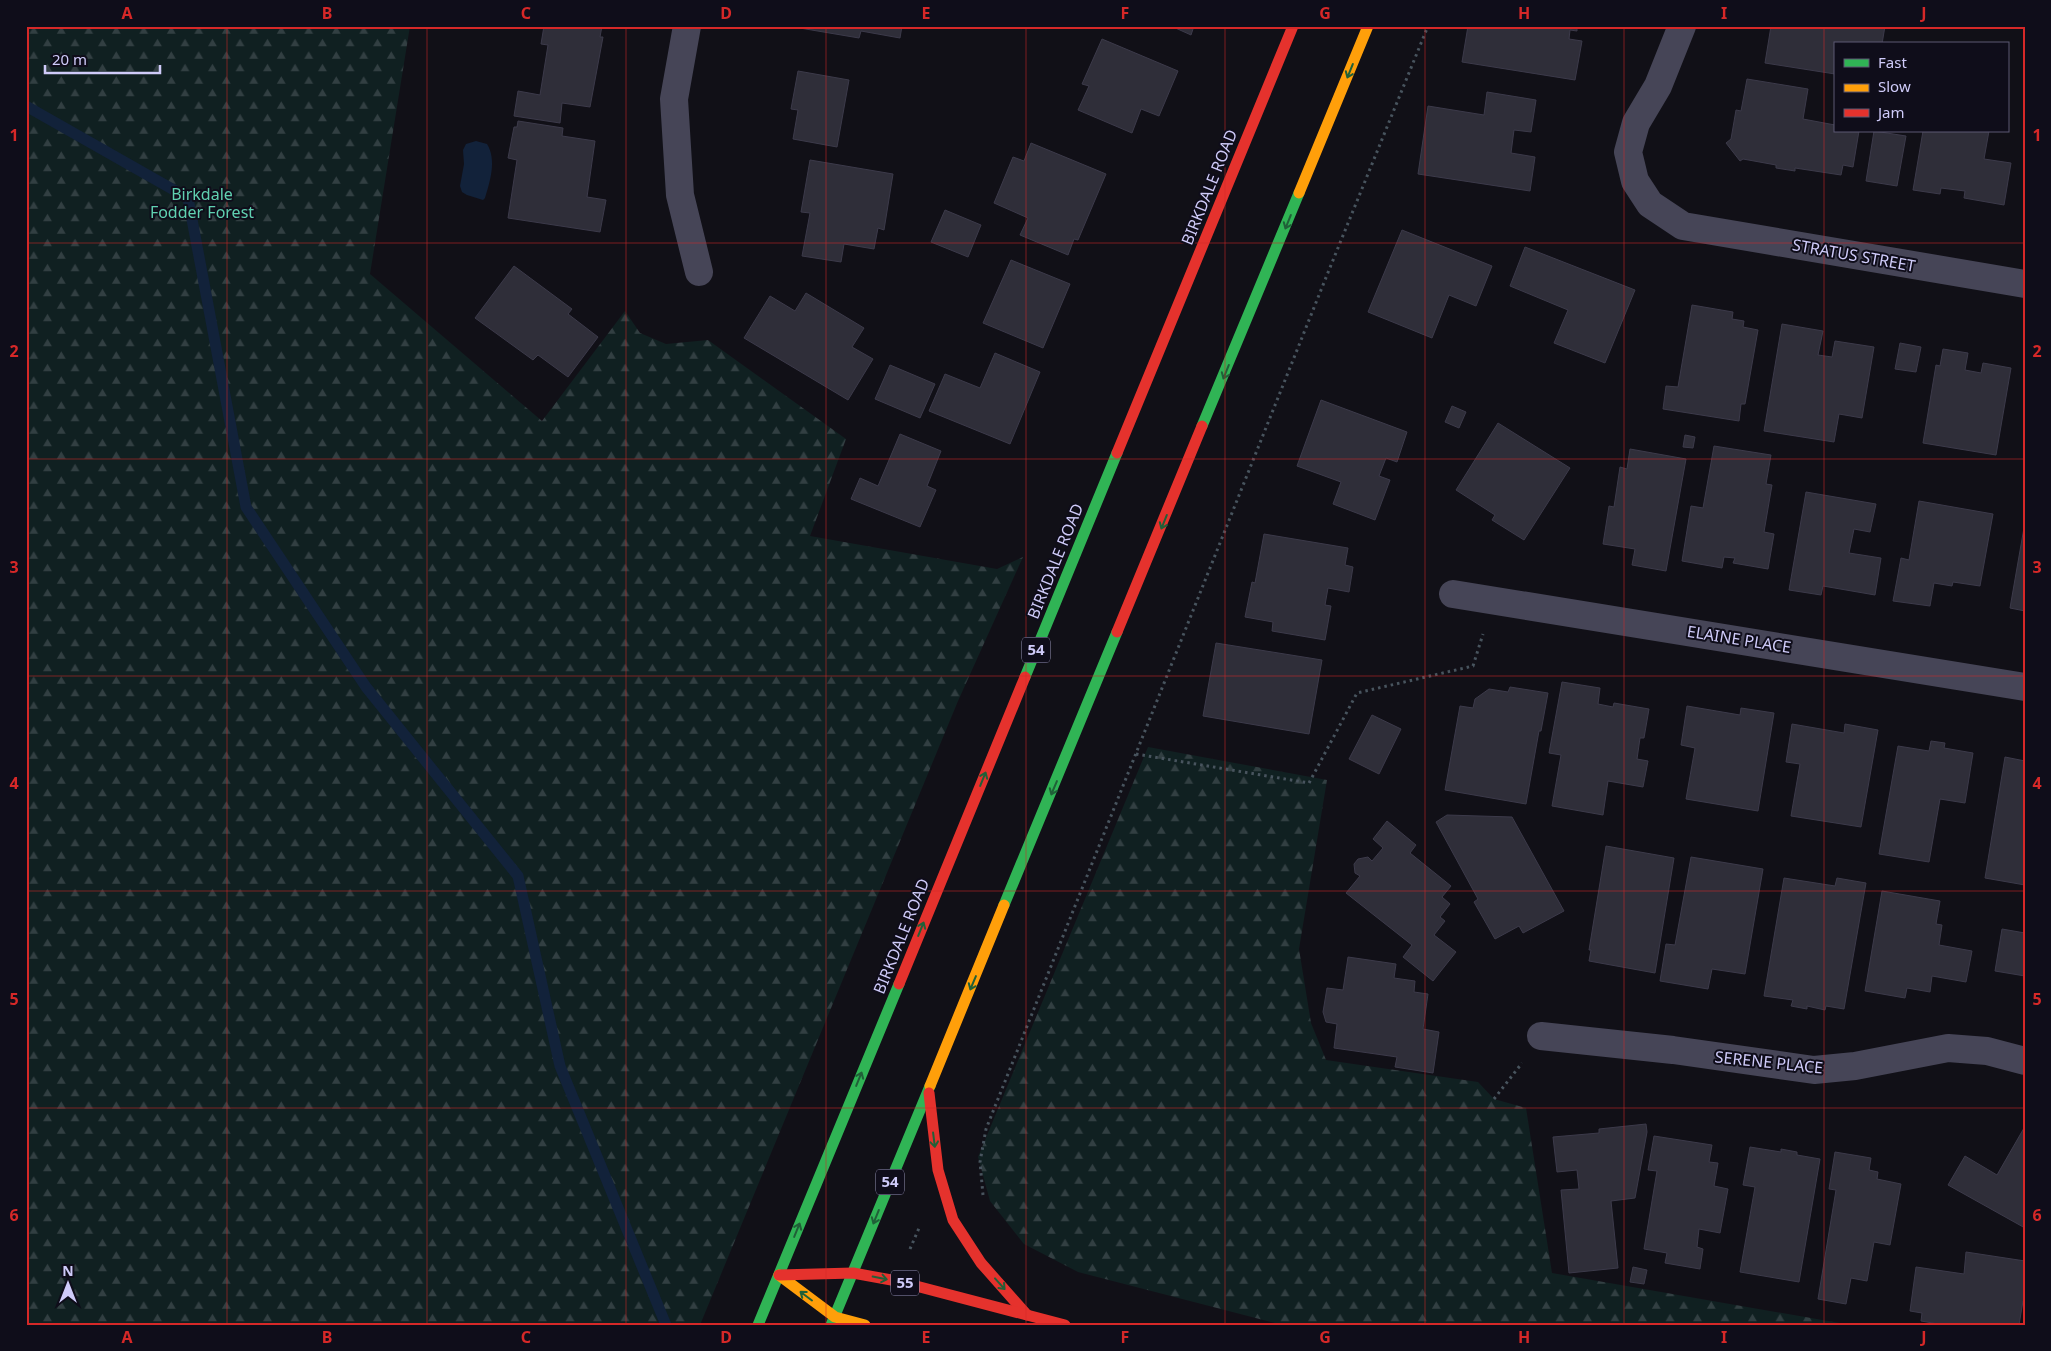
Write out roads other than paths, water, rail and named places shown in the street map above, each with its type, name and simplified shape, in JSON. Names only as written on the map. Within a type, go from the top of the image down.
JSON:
[{"type":"main road","name":"BIRKDALE ROAD","points":[[779,1275],[1293,26]]},
{"type":"main road","name":"54","points":[[833,1321],[1368,26]]},
{"type":"main road","points":[[928,1091],[938,1170],[953,1220],[981,1263],[1027,1316]]},
{"type":"main road","name":"55","points":[[779,1275],[853,1273],[897,1281],[1065,1325]]},
{"type":"main road","points":[[779,1275],[833,1321],[865,1325]]},
{"type":"main road","name":"54","points":[[758,1325],[779,1275]]},
{"type":"street","points":[[687,26],[674,99],[680,195],[699,272]]},
{"type":"street","name":"STRATUS STREET","points":[[1682,26],[1658,86],[1636,123],[1628,152],[1635,181],[1650,204],[1684,226],[2025,284]]},
{"type":"street","name":"ELAINE PLACE","points":[[1453,594],[2025,687]]},
{"type":"street","name":"SERENE PLACE","points":[[1541,1036],[1673,1050],[1814,1070],[1855,1066],[1948,1048],[1987,1051],[2025,1060]]},
{"type":"water","points":[[476,141],[487,144],[492,157],[490,178],[483,200],[462,192],[460,186],[464,164],[463,150],[466,144]]},
{"type":"waterway","points":[[26,106],[188,198],[246,507],[366,687],[518,876],[560,1066],[666,1325]]},
{"type":"park label","name":"Birkdale Fodder Forest","points":[[202,203]]}]
